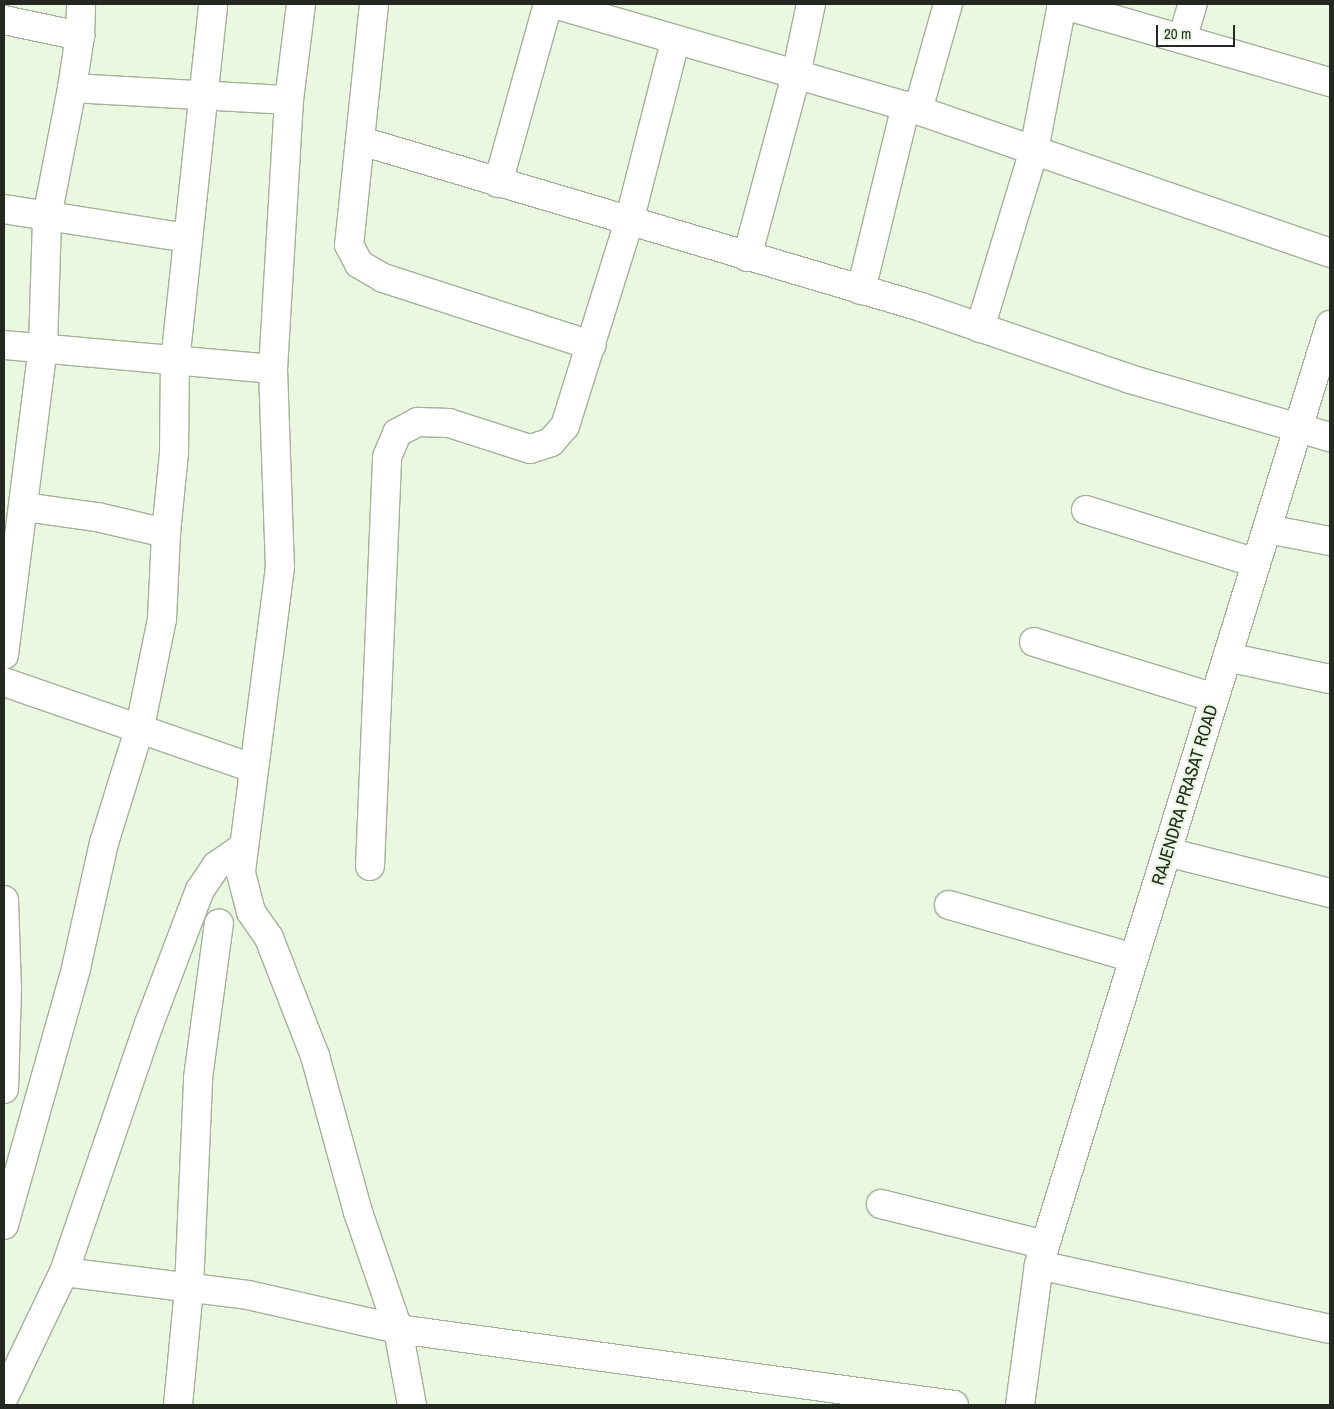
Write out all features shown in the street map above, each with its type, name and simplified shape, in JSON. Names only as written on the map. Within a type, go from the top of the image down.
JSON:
[{"type":"street","points":[[4,655],[44,347],[47,217],[72,88],[80,36],[81,4]]},
{"type":"street","points":[[4,1223],[76,968],[104,843],[140,727],[162,619],[166,533],[174,454],[174,362],[205,96],[213,4]]},
{"type":"street","points":[[301,4],[289,100],[273,369],[280,567],[242,848],[244,892],[251,912],[268,938],[315,1056],[358,1212],[398,1329],[412,1405]]},
{"type":"street","points":[[374,4],[350,245],[359,264],[383,278],[591,345]]},
{"type":"street","points":[[498,183],[548,4]]},
{"type":"street","points":[[554,4],[675,41],[912,108],[1330,253]]},
{"type":"street","points":[[747,257],[796,75],[811,4]]},
{"type":"street","points":[[861,290],[912,108],[948,4]]},
{"type":"street","points":[[980,328],[1034,150],[1062,4],[1330,82]]},
{"type":"street","points":[[1182,40],[1193,4]]},
{"type":"street","points":[[4,20],[80,36]]},
{"type":"street","points":[[370,866],[387,457],[397,433],[418,422],[450,423],[530,449],[551,442],[566,426],[629,222],[675,41]]},
{"type":"street","points":[[72,88],[289,100]]},
{"type":"street","points":[[360,142],[861,290],[1130,379],[1330,437]]},
{"type":"street","points":[[4,209],[188,238]]},
{"type":"street","name":"RAJENDRA PRASAT ROAD","points":[[1020,1405],[1042,1255],[1330,329]]},
{"type":"street","points":[[4,344],[174,362],[273,369]]},
{"type":"street","points":[[24,506],[96,517],[166,533]]},
{"type":"street","points":[[1086,510],[1256,564]]},
{"type":"street","points":[[1267,529],[1330,541]]},
{"type":"street","points":[[1034,642],[1215,698]]},
{"type":"street","points":[[1227,657],[1330,679]]},
{"type":"street","points":[[4,682],[140,727],[252,768]]},
{"type":"street","points":[[4,1397],[64,1272],[149,1024],[207,877],[242,848]]},
{"type":"street","points":[[1167,852],[1329,889]]},
{"type":"street","points":[[4,900],[7,1027],[4,1089]]},
{"type":"street","points":[[949,905],[1134,958]]},
{"type":"street","points":[[195,908],[219,923]]},
{"type":"street","points":[[219,923],[251,912]]},
{"type":"street","points":[[178,1405],[189,1288],[198,1078],[219,923]]},
{"type":"street","points":[[881,1204],[1042,1255],[1330,1329]]},
{"type":"street","points":[[64,1272],[248,1295],[398,1329],[954,1405]]}]
